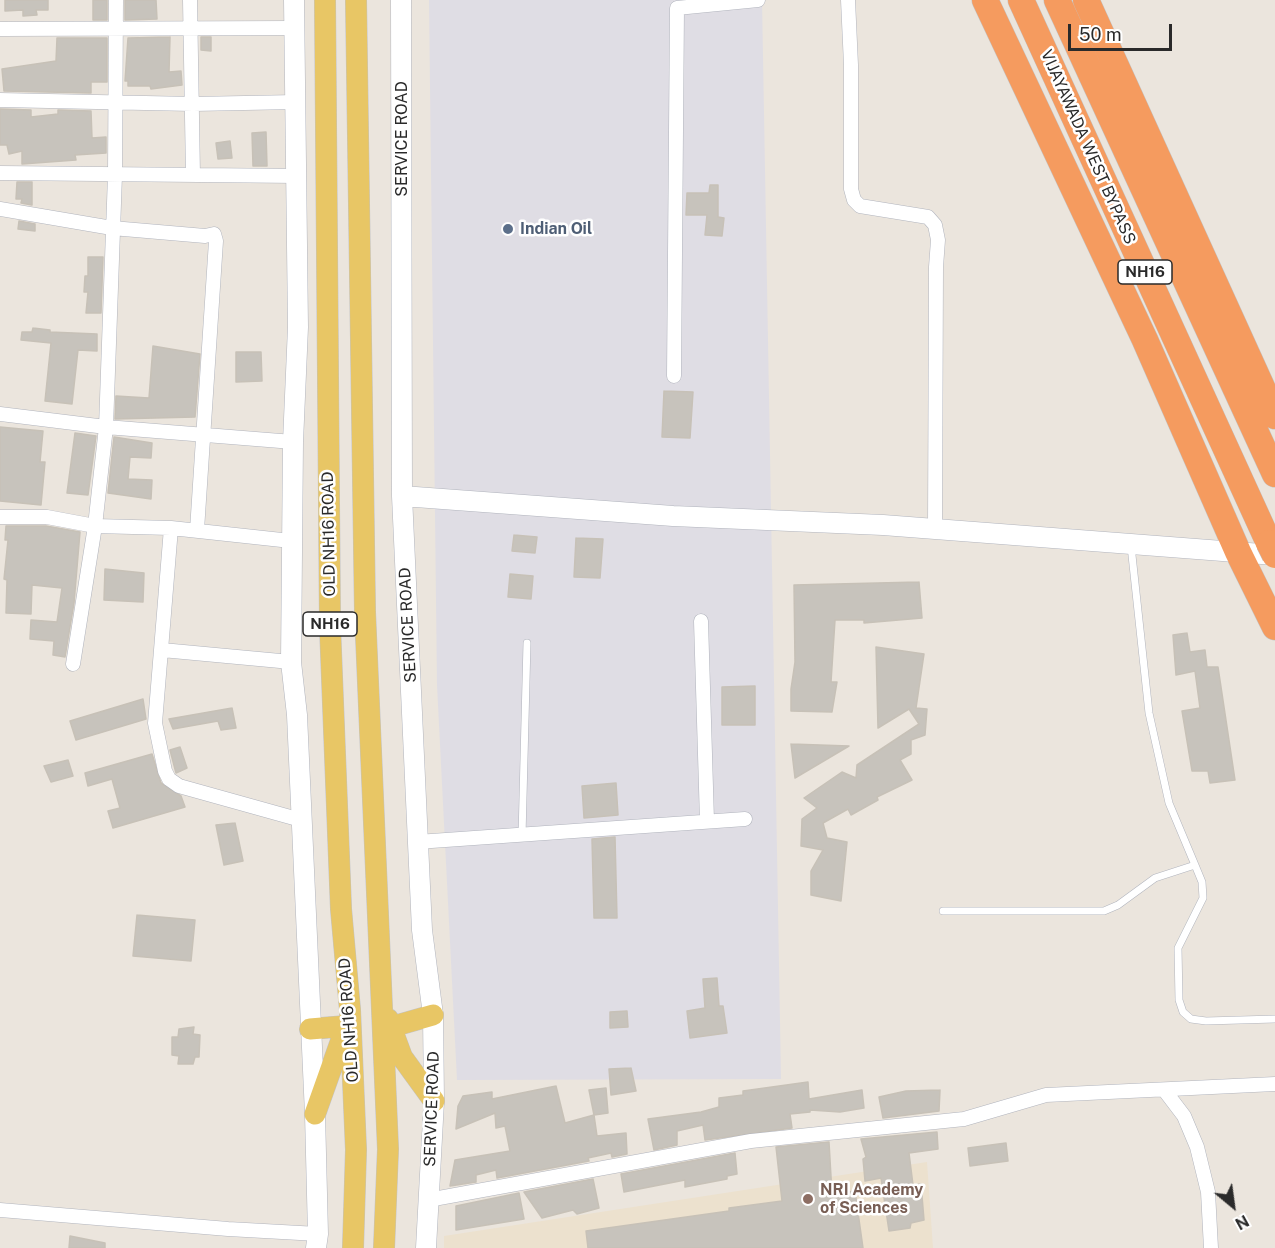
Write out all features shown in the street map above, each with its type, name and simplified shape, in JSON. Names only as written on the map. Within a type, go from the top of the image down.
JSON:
[{"type":"highway","points":[[985,0],[1145,340],[1238,552],[1275,627]]},
{"type":"highway","name":"VIJAYAWADA WEST BYPASS","points":[[1021,0],[1273,551]]},
{"type":"highway","name":"VIJAYAWADA WEST BYPASS","points":[[1057,0],[1275,474]]},
{"type":"highway","points":[[1086,0],[1275,416]]},
{"type":"main road","name":"OLD NH16 ROAD","points":[[324,0],[330,626],[341,909],[356,1150],[354,1248]]},
{"type":"main road","name":"OLD NH16 ROAD","points":[[356,0],[365,612],[388,1149],[384,1248]]},
{"type":"main road","points":[[381,999],[402,1057],[434,1101]]},
{"type":"main road","points":[[391,1027],[433,1015]]},
{"type":"main road","points":[[310,1029],[348,1018]]},
{"type":"main road","points":[[315,1114],[348,1018]]},
{"type":"street","points":[[73,664],[95,526],[106,427],[115,175],[116,0]]},
{"type":"street","points":[[190,0],[193,175]]},
{"type":"street","points":[[0,1210],[228,1229],[317,1241],[315,1114],[291,662],[293,442],[298,327],[298,176],[294,0]]},
{"type":"street","name":"SERVICE ROAD","points":[[401,0],[402,496],[422,930],[433,1015],[434,1101],[426,1248]]},
{"type":"street","points":[[674,376],[677,8],[758,0]]},
{"type":"street","points":[[848,0],[851,65],[850,189],[854,200],[860,206],[928,218],[935,225],[938,240],[935,529]]},
{"type":"street","points":[[0,29],[294,28]]},
{"type":"street","points":[[0,100],[193,104],[296,102]]},
{"type":"street","points":[[0,173],[298,176]]},
{"type":"street","points":[[0,209],[112,228],[205,236],[214,234],[216,241],[196,530]]},
{"type":"street","points":[[0,414],[106,427],[293,442]]},
{"type":"street","points":[[402,496],[673,516],[935,529],[1238,552],[1273,551]]},
{"type":"street","points":[[0,517],[47,517],[95,526],[171,528],[291,541]]},
{"type":"street","points":[[171,528],[155,733],[169,779],[179,786],[301,820]]},
{"type":"street","points":[[701,621],[707,820]]},
{"type":"street","points":[[162,650],[291,662]]},
{"type":"street","points":[[417,842],[744,819]]},
{"type":"street","points":[[428,1200],[751,1141],[964,1119],[1046,1095],[1275,1084]]},
{"type":"street","points":[[1164,1091],[1184,1116],[1197,1147],[1208,1192],[1211,1248]]},
{"type":"lane","points":[[1131,545],[1149,713],[1169,803],[1202,882],[1203,898],[1178,948],[1179,1000],[1183,1012],[1191,1019],[1206,1021],[1275,1019]]},
{"type":"lane","points":[[522,836],[527,643]]},
{"type":"lane","points":[[943,911],[1104,911],[1118,905],[1155,878],[1195,865]]},
{"type":"shaded area","points":[[429,0],[762,0],[781,1079],[457,1080],[437,685]]},
{"type":"shaded area","name":"NRI Academy of Sciences","points":[[927,1162],[933,1248],[444,1248],[444,1236]]},
{"type":"building","points":[[5,0],[48,0],[48,10],[36,10],[37,15],[23,16],[23,10],[5,11]]},
{"type":"building","points":[[93,0],[107,0],[107,20],[93,20]]},
{"type":"building","points":[[125,0],[156,0],[157,19],[125,20]]},
{"type":"building","points":[[170,37],[169,72],[181,71],[182,85],[151,89],[150,86],[128,86],[128,81],[125,81],[128,38]]},
{"type":"building","points":[[201,37],[211,37],[211,51],[201,50]]},
{"type":"building","points":[[57,38],[107,38],[107,82],[91,82],[91,93],[4,91],[2,69],[56,61]]},
{"type":"building","points":[[0,109],[31,110],[31,117],[58,114],[58,110],[91,111],[92,138],[106,137],[106,153],[75,155],[76,160],[22,164],[22,151],[9,154],[7,145],[0,145]]},
{"type":"building","points":[[266,132],[267,166],[253,166],[252,133]]},
{"type":"building","points":[[230,141],[232,158],[218,159],[216,143]]},
{"type":"building","points":[[17,182],[32,182],[32,205],[21,203],[22,199],[16,199]]},
{"type":"building","points":[[710,185],[718,185],[718,217],[724,218],[722,236],[705,235],[707,215],[686,215],[687,193],[709,193]]},
{"type":"building","points":[[19,221],[35,224],[35,231],[18,229]]},
{"type":"building","points":[[88,257],[103,257],[101,313],[86,313],[88,292],[84,292],[85,276],[88,276]]},
{"type":"building","points":[[33,328],[50,330],[50,332],[97,334],[97,351],[78,350],[72,404],[45,401],[51,343],[21,340],[22,332],[32,332]]},
{"type":"building","points":[[153,346],[200,354],[195,417],[115,419],[116,396],[149,398]]},
{"type":"building","points":[[236,352],[261,352],[262,381],[236,382]]},
{"type":"building","points":[[664,391],[693,392],[690,438],[662,437]]},
{"type":"building","points":[[0,427],[43,431],[40,462],[45,462],[41,505],[0,501]]},
{"type":"building","points":[[75,433],[96,436],[88,495],[67,493]]},
{"type":"building","points":[[114,437],[152,443],[151,458],[130,457],[128,479],[152,480],[151,499],[108,493]]},
{"type":"building","points":[[6,526],[46,526],[80,532],[74,603],[65,657],[53,655],[54,641],[30,639],[31,620],[57,622],[62,588],[32,585],[31,614],[6,613],[7,580],[4,579],[8,540],[5,540]]},
{"type":"building","points":[[514,535],[537,537],[535,553],[512,551]]},
{"type":"building","points":[[576,538],[603,539],[600,578],[574,577]]},
{"type":"building","points":[[105,569],[144,573],[143,602],[104,600]]},
{"type":"building","points":[[510,574],[533,576],[531,599],[508,597]]},
{"type":"building","points":[[919,582],[922,618],[864,623],[864,620],[835,620],[831,682],[837,682],[832,712],[791,711],[795,662],[794,585]]},
{"type":"building","points":[[1187,633],[1190,652],[1205,650],[1207,667],[1218,667],[1235,780],[1210,783],[1208,771],[1192,771],[1182,711],[1200,708],[1195,671],[1176,675],[1173,635]]},
{"type":"building","points":[[876,647],[924,654],[916,708],[927,709],[925,735],[911,740],[911,754],[900,760],[912,780],[877,797],[878,800],[851,815],[848,809],[823,823],[827,838],[847,842],[841,901],[811,895],[811,871],[823,850],[801,846],[802,819],[817,808],[804,798],[842,772],[856,778],[857,765],[919,724],[909,709],[878,728]]},
{"type":"building","points":[[755,686],[755,725],[722,725],[722,687]]},
{"type":"building","points":[[143,699],[146,719],[76,740],[70,721]]},
{"type":"building","points":[[232,708],[236,728],[221,730],[218,721],[173,729],[169,719]]},
{"type":"building","points":[[791,744],[849,746],[795,778]]},
{"type":"building","points":[[180,747],[187,768],[176,773],[170,750]]},
{"type":"building","points":[[152,754],[161,783],[181,796],[185,807],[113,828],[108,811],[120,808],[112,779],[88,786],[85,773]]},
{"type":"building","points":[[68,760],[73,776],[51,782],[44,766]]},
{"type":"building","points":[[616,783],[618,815],[584,818],[582,786]]},
{"type":"building","points":[[235,823],[243,861],[224,865],[216,825]]},
{"type":"building","points":[[615,837],[617,918],[594,918],[592,839]]},
{"type":"building","points":[[137,915],[195,920],[191,961],[133,956]]},
{"type":"building","points":[[717,978],[719,1006],[723,1006],[727,1033],[690,1038],[687,1011],[705,1008],[703,979]]},
{"type":"building","points":[[627,1011],[628,1027],[610,1028],[610,1012]]},
{"type":"building","points":[[194,1027],[193,1034],[200,1035],[199,1057],[195,1057],[193,1064],[178,1064],[179,1056],[172,1055],[172,1037],[178,1037],[179,1029]]},
{"type":"building","points":[[631,1068],[636,1091],[611,1095],[609,1069]]},
{"type":"building","points":[[808,1082],[809,1099],[862,1090],[864,1108],[840,1112],[810,1110],[810,1112],[790,1114],[792,1128],[705,1140],[703,1125],[677,1131],[677,1145],[654,1150],[648,1119],[701,1112],[719,1107],[719,1098],[743,1095],[743,1091]]},
{"type":"building","points":[[556,1086],[565,1123],[594,1115],[597,1136],[626,1133],[627,1154],[612,1157],[611,1153],[588,1158],[589,1161],[497,1178],[496,1170],[476,1175],[476,1182],[450,1186],[455,1160],[510,1151],[505,1126],[496,1128],[495,1113],[456,1129],[458,1106],[463,1096],[492,1092],[492,1099]]},
{"type":"building","points":[[606,1088],[608,1113],[594,1115],[589,1090]]},
{"type":"building","points":[[940,1090],[939,1111],[883,1118],[879,1097],[906,1091]]},
{"type":"building","points":[[937,1132],[938,1149],[909,1153],[913,1185],[921,1184],[924,1220],[911,1223],[910,1228],[889,1231],[881,1178],[865,1181],[863,1159],[866,1157],[861,1139]]},
{"type":"building","points":[[829,1142],[832,1194],[855,1191],[863,1248],[588,1248],[586,1231],[729,1211],[729,1208],[782,1201],[776,1147]]},
{"type":"building","points":[[1006,1143],[1008,1161],[970,1166],[968,1148]]},
{"type":"building","points":[[735,1153],[737,1174],[727,1176],[727,1179],[685,1187],[685,1180],[624,1192],[621,1174]]},
{"type":"building","points":[[593,1179],[599,1208],[577,1214],[573,1210],[542,1218],[524,1192]]},
{"type":"building","points":[[519,1193],[524,1219],[456,1230],[456,1206]]},
{"type":"building","points":[[70,1236],[105,1243],[105,1248],[69,1248]]},
{"type":"place","name":"Indian Oil","points":[[508,229]]},
{"type":"place","name":"NRI Academy of Sciences","points":[[808,1199]]}]
